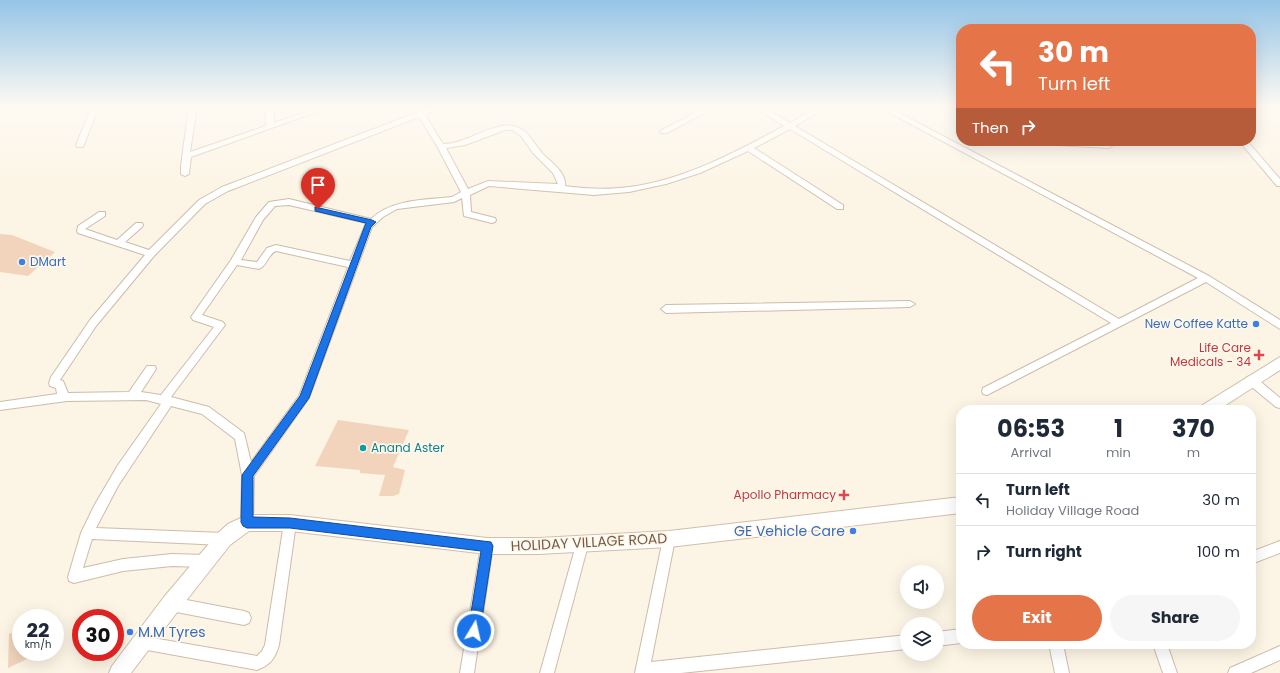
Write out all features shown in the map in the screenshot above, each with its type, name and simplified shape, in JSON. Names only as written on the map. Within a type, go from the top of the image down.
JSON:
[{"type":"street","points":[[80,145],[83,137]]},
{"type":"street","points":[[185,174],[188,137]]},
{"type":"street","points":[[187,156],[240,137]]},
{"type":"street","points":[[62,398],[63,391],[59,384],[54,383],[58,373],[93,323],[151,254],[202,202],[225,189],[360,137]]},
{"type":"street","points":[[436,137],[466,194],[467,214],[492,220]]},
{"type":"street","points":[[441,146],[448,148],[468,144],[481,137]]},
{"type":"street","points":[[525,137],[536,152],[561,176],[562,185],[558,188]]},
{"type":"street","points":[[248,475],[304,398],[368,226],[380,215],[394,207],[454,199],[488,183],[558,188],[593,193],[664,184],[689,175],[749,148],[768,137]]},
{"type":"street","points":[[808,137],[1117,322]]},
{"type":"street","points":[[940,137],[1206,278],[1280,326]]},
{"type":"street","points":[[1247,146],[1280,184]]},
{"type":"street","points":[[749,148],[840,207]]},
{"type":"street","points":[[1269,172],[1280,176]]},
{"type":"street","points":[[206,561],[172,560],[123,565],[74,577],[87,534],[97,510],[166,401],[220,325],[196,316],[235,262],[259,219],[272,204],[290,202],[372,222]]},
{"type":"street","points":[[102,214],[81,228],[81,231],[151,254]]},
{"type":"street","points":[[119,243],[140,225]]},
{"type":"street","points":[[235,262],[259,266],[270,250],[276,248],[354,265]]},
{"type":"street","points":[[987,391],[1117,322],[1206,278]]},
{"type":"street","points":[[666,309],[910,304]]},
{"type":"street","points":[[1214,405],[1280,363]]},
{"type":"street","points":[[132,396],[151,369]]},
{"type":"street","points":[[1251,380],[1280,404]]},
{"type":"street","points":[[0,406],[62,398],[146,396],[205,410],[240,436],[248,475],[247,522],[234,530],[224,539],[171,604],[119,673]]},
{"type":"street","name":"HOLIDAY VILLAGE ROAD","points":[[247,522],[290,523],[487,546],[582,545],[669,539],[956,506]]},
{"type":"street","points":[[141,643],[257,664],[263,661],[270,654],[272,645],[290,523]]},
{"type":"street","points":[[87,534],[224,539]]},
{"type":"street","points":[[669,539],[642,671],[900,643]]},
{"type":"street","points":[[547,673],[582,545]]},
{"type":"street","points":[[467,673],[487,546]]},
{"type":"street","points":[[1256,556],[1280,547]]},
{"type":"street","points":[[171,604],[244,618]]},
{"type":"street","points":[[944,638],[956,637]]},
{"type":"street","points":[[1057,649],[1062,673]]},
{"type":"street","points":[[1162,649],[1170,673]]},
{"type":"street","points":[[1235,673],[1280,653]]},
{"type":"building","name":"DMart","points":[[0,234],[12,235],[55,252],[28,276],[0,272]]},
{"type":"building","name":"Anand Aster","points":[[338,420],[409,430],[393,467],[405,470],[399,494],[393,496],[379,496],[385,475],[360,473],[360,470],[315,466]]},
{"type":"building","points":[[12,633],[12,661],[23,661],[8,668],[9,634]]},
{"type":"place","name":"DMart","points":[[22,262]]},
{"type":"place","name":"New Coffee Katte","points":[[1256,324]]},
{"type":"place","name":"Life Care Medicals - 34","points":[[1259,355]]},
{"type":"place","name":"Anand Aster","points":[[363,448]]},
{"type":"place","name":"Apollo Pharmacy","points":[[844,495]]},
{"type":"place","name":"GE Vehicle Care","points":[[853,531]]},
{"type":"place","name":"M.M Tyres","points":[[130,632]]},
{"type":"route","points":[[318,209],[372,222],[368,226],[304,398],[248,475],[247,522],[290,523],[487,546],[474,631]]}]
